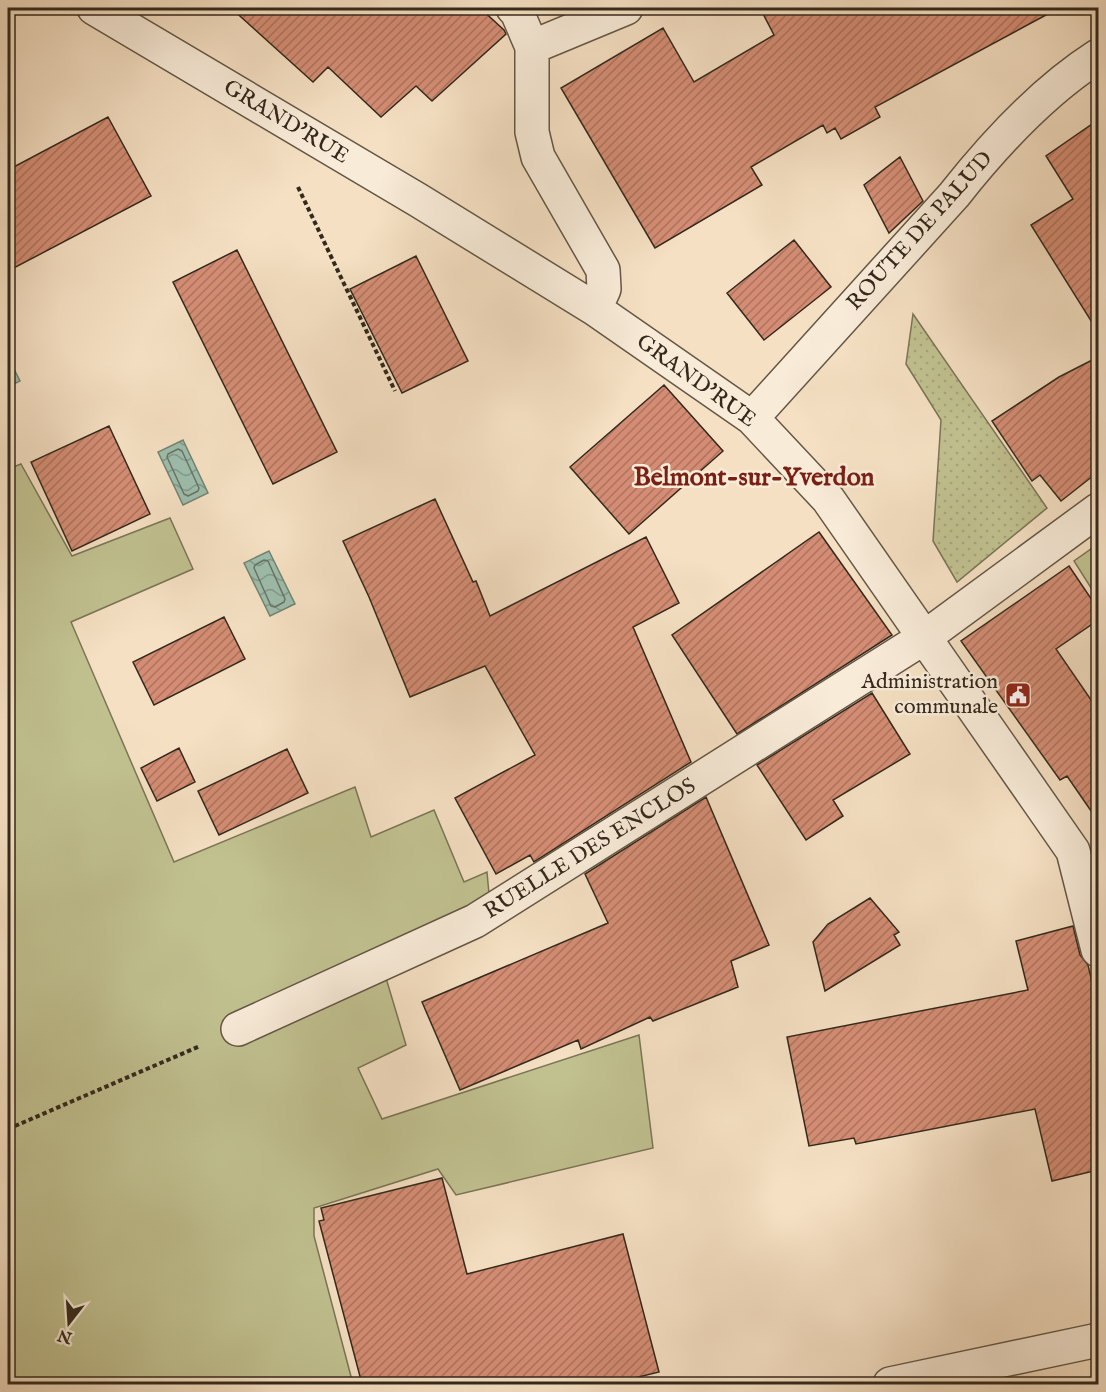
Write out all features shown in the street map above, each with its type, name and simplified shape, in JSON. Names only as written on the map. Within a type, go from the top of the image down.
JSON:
[{"type":"street","name":"GRAND'RUE","points":[[94,8],[418,200],[595,309],[752,418],[828,499],[1073,851],[1098,950]]},
{"type":"street","points":[[513,8],[517,12],[532,47],[532,132],[538,157],[603,270],[604,289],[595,309]]},
{"type":"street","points":[[532,47],[626,8]]},
{"type":"street","name":"ROUTE DE PALUD","points":[[752,418],[1022,119],[1083,66],[1098,56]]},
{"type":"street","name":"RUELLE DES ENCLOS","points":[[238,1029],[475,921],[925,637],[1098,510]]},
{"type":"street","points":[[890,1384],[1098,1340]]},
{"type":"path","points":[[298,187],[395,391]]},
{"type":"path","points":[[8,1129],[238,1029]]},
{"type":"green space","points":[[913,314],[1047,508],[957,582],[933,541],[941,420],[906,364]]},
{"type":"green space","points":[[21,464],[72,556],[170,518],[193,569],[71,622],[174,862],[355,787],[371,837],[434,810],[464,882],[487,872],[490,905],[380,958],[406,1045],[358,1068],[382,1119],[639,1035],[653,1148],[456,1195],[438,1169],[314,1208],[314,1236],[353,1384],[8,1384],[8,469]]},
{"type":"green space","points":[[1098,544],[1098,599],[1074,561]]},
{"type":"water","points":[[8,357],[20,381],[8,387]]},
{"type":"water","points":[[183,440],[208,493],[183,505],[158,452]]},
{"type":"water","points":[[269,551],[295,604],[270,616],[244,563]]},
{"type":"building","points":[[231,8],[480,8],[506,34],[432,101],[416,86],[381,117],[328,67],[313,82]]},
{"type":"building","points":[[760,8],[1059,8],[875,107],[880,117],[841,139],[835,128],[827,133],[823,125],[751,167],[762,185],[655,248],[561,88],[663,28],[694,82],[774,35]]},
{"type":"building","points":[[108,117],[151,196],[8,271],[8,170]]},
{"type":"building","points":[[1098,120],[1098,332],[1031,225],[1073,199],[1046,156]]},
{"type":"building","points":[[900,157],[923,201],[889,233],[864,185]]},
{"type":"building","points":[[794,240],[831,287],[764,340],[727,293]]},
{"type":"building","points":[[237,250],[337,452],[273,484],[173,282]]},
{"type":"building","points":[[416,256],[468,361],[402,393],[350,289]]},
{"type":"building","points":[[1098,357],[1098,472],[1061,501],[1040,475],[1032,481],[992,421],[1059,377]]},
{"type":"building","points":[[664,385],[723,451],[629,534],[570,467]]},
{"type":"building","points":[[109,426],[150,514],[72,551],[31,462]]},
{"type":"building","points":[[435,499],[473,582],[476,581],[490,616],[646,537],[679,603],[633,627],[691,762],[534,862],[530,855],[496,874],[455,798],[535,755],[485,666],[410,697],[343,541]]},
{"type":"building","points":[[819,532],[892,635],[737,734],[672,635]]},
{"type":"building","points":[[1069,566],[1098,609],[1098,620],[1056,649],[1098,710],[1098,821],[1067,776],[1060,780],[961,641]]},
{"type":"building","points":[[224,617],[245,659],[154,705],[133,662]]},
{"type":"building","points":[[872,693],[910,754],[833,800],[843,816],[806,840],[757,765]]},
{"type":"building","points":[[179,748],[195,782],[157,801],[141,768]]},
{"type":"building","points":[[287,749],[308,793],[219,835],[198,791]]},
{"type":"building","points":[[706,797],[769,945],[731,961],[738,987],[653,1021],[650,1017],[581,1049],[578,1040],[460,1090],[422,1002],[608,923],[585,874]]},
{"type":"building","points":[[870,898],[899,932],[894,935],[900,945],[825,991],[813,942],[828,924]]},
{"type":"building","points":[[1073,926],[1080,955],[1088,965],[1098,1007],[1098,1170],[1052,1181],[1035,1109],[856,1144],[854,1138],[809,1146],[787,1037],[1028,990],[1016,941]]},
{"type":"building","points":[[442,1178],[467,1274],[623,1234],[659,1372],[610,1384],[362,1384],[319,1221],[324,1220],[321,1208]]},
{"type":"place","name":"Administration communale","points":[[1018,695]]},
{"type":"district","name":"Belmont-sur-Yverdon","points":[[754,477]]}]
